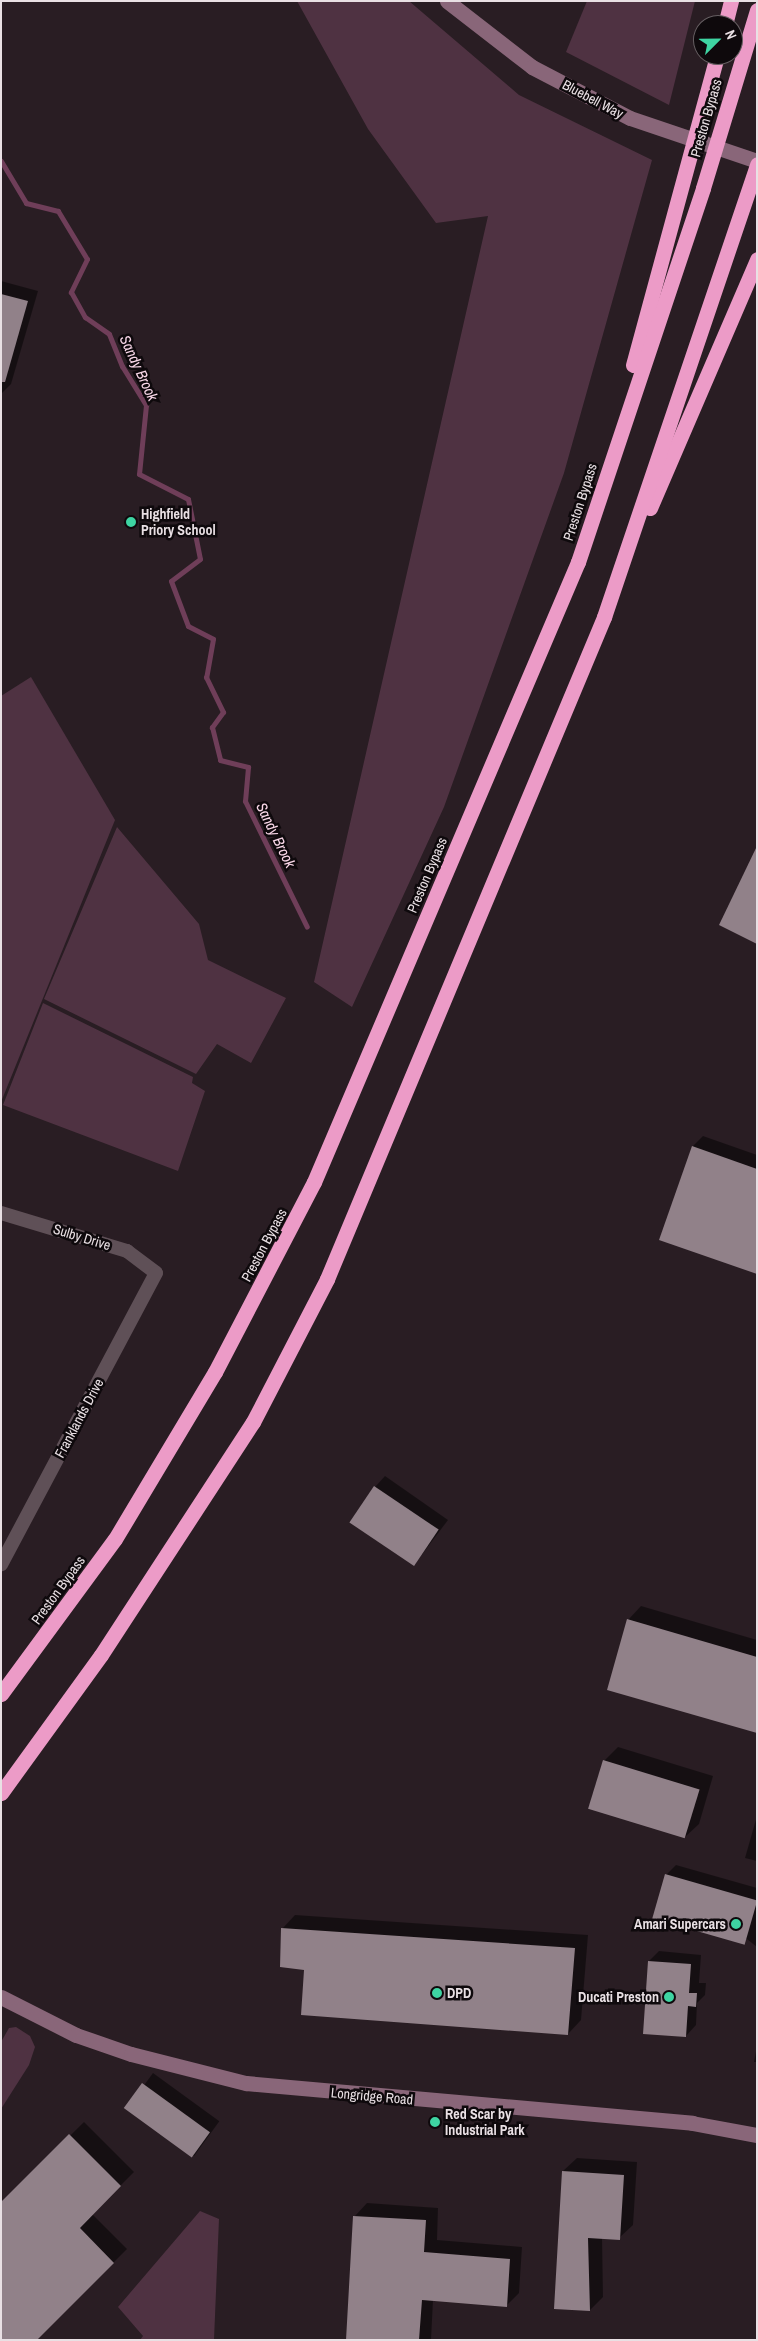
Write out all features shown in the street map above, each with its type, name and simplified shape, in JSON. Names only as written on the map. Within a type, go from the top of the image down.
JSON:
[{"type":"highway","points":[[728,15],[731,1]]},
{"type":"highway","name":"Preston Bypass","points":[[1,1694],[115,1539],[215,1372],[284,1243],[314,1182],[586,535],[703,188],[722,120],[757,10]]},
{"type":"highway","points":[[586,535],[715,65]]},
{"type":"highway","points":[[604,617],[757,162]]},
{"type":"highway","points":[[1,1793],[101,1656],[252,1422],[327,1280],[604,617],[757,259]]},
{"type":"main road","name":"Bluebell Way","points":[[447,1],[532,67],[630,118],[757,162]]},
{"type":"main road","name":"Longridge Road","points":[[1,1997],[85,2038],[168,2065],[246,2083],[692,2123],[757,2135]]},
{"type":"street","name":"Sulby Drive","points":[[1,1213],[127,1251],[156,1273]]},
{"type":"street","name":"Franklands Drive","points":[[1,1564],[156,1273]]},
{"type":"shaded area","points":[[297,1],[409,1],[519,95],[652,160],[564,473],[444,807],[352,1007],[314,982],[488,216],[436,223],[368,129]]},
{"type":"shaded area","points":[[587,1],[695,1],[669,105],[566,52]]},
{"type":"shaded area","points":[[31,677],[115,820],[1,1102],[1,696]]},
{"type":"shaded area","points":[[117,827],[199,924],[208,960],[286,998],[251,1063],[217,1044],[196,1074],[44,999]]},
{"type":"shaded area","points":[[43,1003],[193,1077],[192,1083],[205,1091],[178,1171],[3,1105]]},
{"type":"shaded area","points":[[16,2027],[30,2036],[35,2047],[29,2065],[1,2109],[1,2042],[9,2028]]},
{"type":"shaded area","points":[[200,2211],[219,2219],[214,2340],[140,2340],[143,2336],[118,2307]]},
{"type":"building","points":[[1,294],[28,301],[5,382],[1,382]]},
{"type":"building","points":[[757,846],[757,944],[719,925]]},
{"type":"building","points":[[692,1146],[757,1169],[757,1274],[659,1240]]},
{"type":"building","points":[[374,1486],[439,1530],[414,1566],[349,1522]]},
{"type":"building","points":[[627,1619],[757,1657],[757,1733],[607,1690]]},
{"type":"building","points":[[603,1760],[700,1790],[685,1838],[588,1809]]},
{"type":"building","points":[[665,1874],[757,1900],[745,1945],[652,1918]]},
{"type":"building","name":"DPD","points":[[281,1928],[575,1948],[568,2035],[301,2015],[304,1970],[280,1967]]},
{"type":"building","points":[[648,1961],[691,1964],[689,1993],[697,1993],[696,2007],[688,2006],[686,2037],[643,2034]]},
{"type":"building","points":[[142,2083],[210,2132],[192,2157],[124,2108]]},
{"type":"building","points":[[69,2134],[121,2186],[80,2228],[114,2263],[37,2340],[1,2340],[1,2202]]},
{"type":"building","points":[[562,2171],[624,2175],[620,2240],[588,2238],[590,2311],[554,2309]]},
{"type":"building","points":[[353,2216],[426,2220],[424,2252],[510,2259],[507,2307],[422,2300],[419,2340],[346,2340]]},
{"type":"waterway","name":"Sandy Brook","points":[[1,161],[26,203],[58,211],[87,259],[71,292],[85,317],[109,334],[122,366],[146,405],[139,474],[188,499],[200,559],[171,581],[188,626],[213,639],[206,677],[223,712],[212,727],[220,760],[248,767],[245,801],[307,927]]},
{"type":"place","name":"Highfield Priory School","points":[[131,522]]},
{"type":"place","name":"Amari Supercars","points":[[736,1924]]},
{"type":"place","name":"DPD","points":[[437,1993]]},
{"type":"place","name":"Ducati Preston","points":[[669,1997]]},
{"type":"place","name":"Red Scar by Industrial Park","points":[[435,2122]]}]
